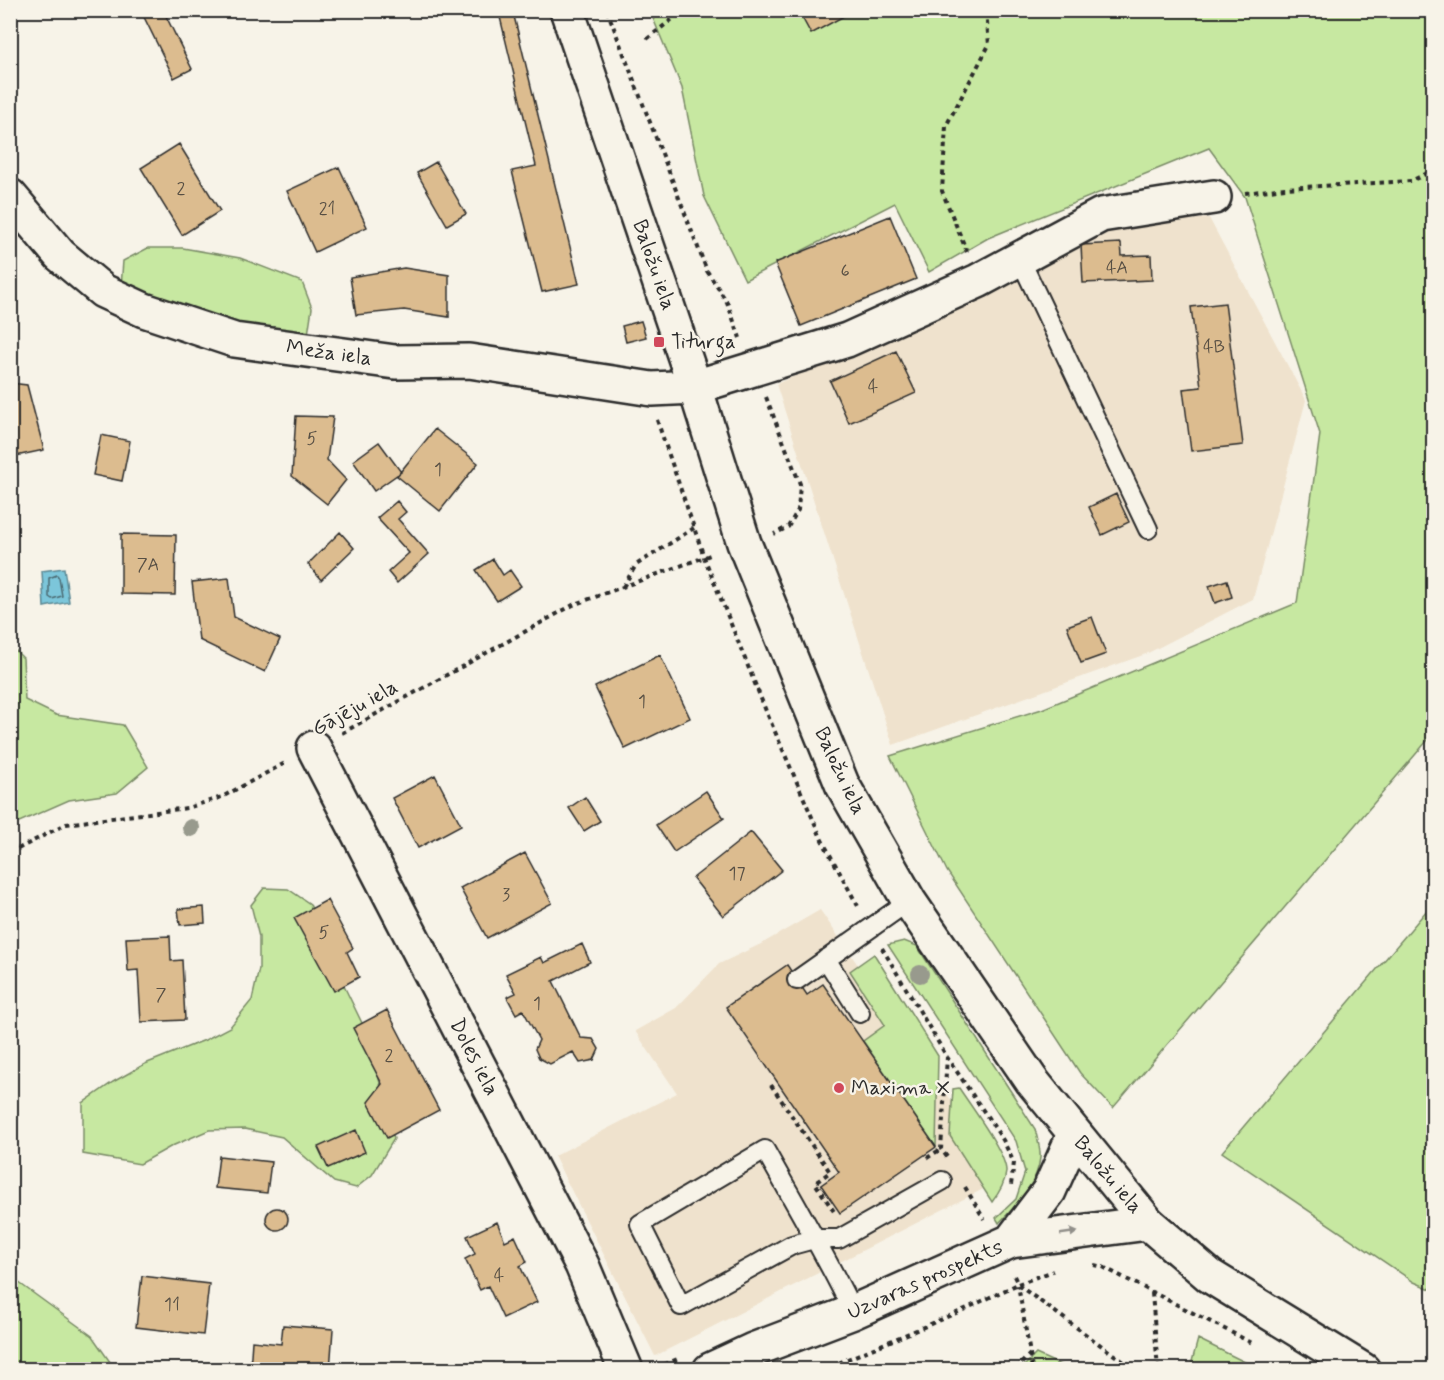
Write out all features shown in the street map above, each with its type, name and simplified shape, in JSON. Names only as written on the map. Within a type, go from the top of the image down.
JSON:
[{"type":"street","name":"Baložu iela","points":[[567,10],[695,387],[744,543],[842,784],[909,902],[1032,1082],[1148,1223],[1210,1276],[1363,1370]]},
{"type":"street","name":"Meža iela","points":[[10,196],[60,255],[103,291],[144,310],[234,340],[394,362],[469,361],[652,388],[695,387],[847,340],[978,281],[1101,215],[1214,197]]},
{"type":"street","name":"Doles iela","points":[[314,748],[582,1265],[626,1370]]},
{"type":"street","points":[[1006,1244],[1049,1191],[1074,1135]]},
{"type":"street","name":"Uzvaras prospekts","points":[[710,1370],[753,1350],[853,1312],[1006,1244],[1148,1223]]},
{"type":"lane","points":[[1020,259],[1148,529]]},
{"type":"lane","points":[[797,980],[909,902]]},
{"type":"lane","points":[[826,959],[860,1013]]},
{"type":"lane","points":[[853,1312],[814,1239],[765,1150],[640,1224],[681,1306],[792,1245],[814,1239],[839,1239],[942,1181]]},
{"type":"path","points":[[607,10],[707,271],[727,302],[800,484],[798,510],[788,527],[744,543]]},
{"type":"path","points":[[648,39],[684,10]]},
{"type":"path","points":[[978,281],[942,192],[946,126],[989,45],[986,10]]},
{"type":"path","points":[[1214,197],[1285,188],[1411,181],[1434,170]]},
{"type":"path","points":[[623,588],[636,566],[694,527]]},
{"type":"path","name":"Gājēju iela","points":[[10,853],[66,824],[187,808],[222,797],[573,605],[704,557]]},
{"type":"path","points":[[947,1057],[941,1149],[952,1165]]},
{"type":"path","points":[[771,1085],[830,1172],[815,1183],[839,1218]]},
{"type":"path","points":[[922,1161],[941,1149]]},
{"type":"path","points":[[963,1183],[1006,1244],[1018,1284],[1032,1370]]},
{"type":"path","points":[[1087,1263],[1104,1267],[1262,1348]]},
{"type":"path","points":[[822,1370],[961,1311],[1018,1284],[1058,1269]]},
{"type":"path","points":[[1018,1284],[1135,1370]]},
{"type":"path","points":[[1152,1293],[1158,1370]]},
{"type":"path","points":[[1014,1370],[1030,1354]]},
{"type":"shaded area","points":[[1209,218],[1306,400],[1253,599],[1146,654],[893,745],[776,384],[925,320],[1095,228]]},
{"type":"shaded area","points":[[820,910],[1005,1178],[655,1356],[554,1156],[677,1093],[635,1031],[676,1008],[719,964],[763,943]]},
{"type":"green space","points":[[650,11],[1433,11],[1433,734],[1113,1108],[1080,1073],[947,871],[890,756],[1042,709],[1297,603],[1320,434],[1245,197],[1209,148],[988,238],[929,272],[895,203],[745,280],[704,196],[682,88]]},
{"type":"green space","points":[[148,248],[183,248],[240,258],[302,282],[312,308],[307,341],[174,309],[121,287],[123,261]]},
{"type":"green space","points":[[10,645],[23,658],[25,700],[56,715],[123,725],[148,767],[117,793],[69,800],[17,823],[11,820]]},
{"type":"green space","points":[[264,888],[288,889],[310,904],[325,947],[362,1023],[394,1139],[372,1175],[356,1188],[334,1182],[282,1137],[245,1129],[209,1130],[172,1146],[140,1164],[83,1154],[83,1103],[113,1082],[145,1064],[205,1040],[230,1027],[252,1000],[259,969],[259,937],[251,905]]},
{"type":"green space","points":[[1433,903],[1433,1290],[1414,1282],[1222,1152]]},
{"type":"green space","points":[[904,941],[917,946],[1035,1129],[1040,1155],[1035,1177],[1025,1194],[999,1223],[996,1218],[1016,1199],[1025,1172],[1016,1141],[888,945]]},
{"type":"green space","points":[[874,954],[938,1056],[936,1147],[863,1041],[885,1025],[850,971]]},
{"type":"green space","points":[[959,1088],[979,1117],[1005,1164],[1004,1180],[992,1202],[950,1136],[953,1089]]},
{"type":"green space","points":[[11,1277],[92,1336],[115,1369],[11,1369]]},
{"type":"green space","points":[[1198,1339],[1259,1369],[1190,1369]]},
{"type":"green space","points":[[1036,1354],[1069,1369],[1021,1369]]},
{"type":"water","points":[[64,568],[69,602],[44,607],[42,571]]},
{"type":"building","points":[[147,10],[163,10],[192,69],[174,78],[142,13]]},
{"type":"building","points":[[798,10],[853,10],[853,11],[811,34]]},
{"type":"building","points":[[513,12],[579,284],[542,292],[512,171],[536,166],[499,13]]},
{"type":"building","points":[[179,144],[220,211],[182,235],[141,168]]},
{"type":"building","points":[[436,162],[466,214],[447,225],[417,173]]},
{"type":"building","points":[[339,167],[367,227],[315,252],[287,191]]},
{"type":"building","points":[[890,216],[916,279],[801,326],[775,263]]},
{"type":"building","points":[[1121,243],[1122,256],[1151,255],[1152,280],[1083,283],[1081,245]]},
{"type":"building","points":[[404,268],[449,275],[449,317],[404,310],[356,315],[350,277]]},
{"type":"building","points":[[1225,303],[1243,445],[1191,451],[1183,389],[1201,387],[1191,307]]},
{"type":"building","points":[[641,321],[646,337],[626,342],[622,326]]},
{"type":"building","points":[[896,351],[916,393],[849,423],[830,381]]},
{"type":"building","points":[[10,383],[27,385],[44,450],[11,457]]},
{"type":"building","points":[[296,416],[333,417],[327,460],[346,480],[327,504],[292,476]]},
{"type":"building","points":[[435,429],[478,463],[440,511],[397,476]]},
{"type":"building","points":[[101,435],[130,441],[122,481],[93,475]]},
{"type":"building","points":[[379,442],[401,472],[374,491],[353,461]]},
{"type":"building","points":[[1116,494],[1129,522],[1102,535],[1089,507]]},
{"type":"building","points":[[397,501],[406,512],[398,519],[429,554],[397,583],[388,572],[409,553],[377,518]]},
{"type":"building","points":[[340,532],[354,548],[321,580],[308,564]]},
{"type":"building","points":[[121,534],[176,535],[175,595],[121,594]]},
{"type":"building","points":[[493,559],[503,575],[510,570],[521,586],[497,601],[476,570]]},
{"type":"building","points":[[229,578],[234,617],[280,639],[265,672],[199,640],[192,582]]},
{"type":"building","points":[[1227,580],[1232,597],[1215,603],[1209,586]]},
{"type":"building","points":[[1092,617],[1106,654],[1081,663],[1067,626]]},
{"type":"building","points":[[660,655],[690,718],[625,749],[595,687]]},
{"type":"building","points":[[435,775],[461,825],[418,848],[392,798]]},
{"type":"building","points":[[706,791],[724,818],[674,852],[656,825]]},
{"type":"building","points":[[585,797],[600,821],[584,831],[569,808]]},
{"type":"building","points":[[751,832],[782,870],[723,916],[693,878]]},
{"type":"building","points":[[525,853],[552,903],[487,938],[460,888]]},
{"type":"building","points":[[327,900],[353,948],[347,952],[359,977],[334,991],[294,918]]},
{"type":"building","points":[[204,907],[205,923],[180,925],[178,909]]},
{"type":"building","points":[[170,936],[171,961],[182,960],[185,1020],[141,1022],[138,970],[128,971],[126,938]]},
{"type":"building","points":[[582,944],[590,962],[553,981],[581,1038],[593,1039],[599,1049],[594,1060],[580,1063],[573,1052],[550,1064],[539,1058],[535,1049],[539,1040],[523,1010],[516,1014],[507,997],[516,993],[506,974],[541,957],[544,963]]},
{"type":"building","name":"Maxima X","points":[[787,965],[807,995],[823,984],[936,1147],[840,1213],[821,1185],[839,1172],[726,1007]]},
{"type":"building","points":[[387,1010],[439,1110],[387,1138],[368,1102],[382,1084],[353,1028]]},
{"type":"building","points":[[356,1130],[365,1152],[328,1168],[318,1147]]},
{"type":"building","points":[[219,1156],[271,1162],[267,1193],[215,1188]]},
{"type":"building","points":[[277,1208],[285,1211],[288,1219],[285,1227],[277,1230],[269,1227],[266,1219],[269,1211]]},
{"type":"building","points":[[497,1222],[505,1241],[515,1236],[527,1262],[520,1266],[537,1302],[503,1318],[488,1286],[480,1290],[465,1259],[475,1254],[467,1236]]},
{"type":"building","points":[[142,1276],[209,1284],[203,1335],[136,1327]]},
{"type":"building","points":[[283,1325],[333,1329],[330,1370],[250,1370],[252,1341],[281,1344]]},
{"type":"place","name":"Titurga","points":[[659,342]]},
{"type":"place","name":"Maxima X","points":[[839,1088]]}]
